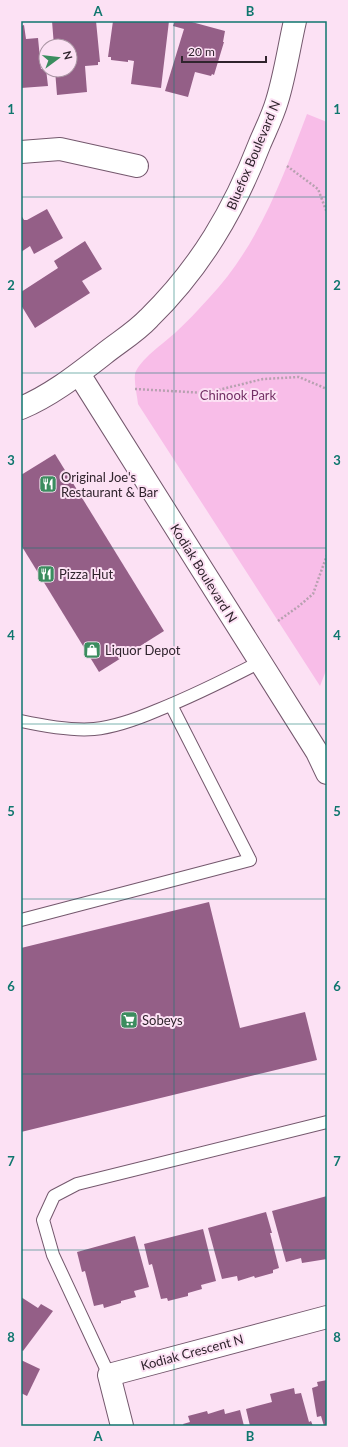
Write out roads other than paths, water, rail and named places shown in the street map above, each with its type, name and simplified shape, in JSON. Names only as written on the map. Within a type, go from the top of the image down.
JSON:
[{"type":"street","name":"Bluefox Boulevard N","points":[[21,408],[37,402],[79,374],[148,319],[176,291],[197,264],[232,209],[277,101],[294,21]]},
{"type":"street","points":[[21,152],[60,149],[137,166]]},
{"type":"street","name":"Kodiak Boulevard N","points":[[79,374],[317,752],[327,773]]},
{"type":"street","name":"Kodiak Crescent N","points":[[109,1375],[327,1317]]},
{"type":"street","points":[[109,1375],[122,1426]]},
{"type":"lane","points":[[21,721],[59,728],[93,729],[135,719],[198,694],[260,662]]},
{"type":"lane","points":[[21,920],[250,860],[171,705]]},
{"type":"lane","points":[[109,1375],[54,1255],[45,1227],[43,1220],[54,1196],[77,1184],[327,1122]]},
{"type":"place","name":"Original Joe's Restaurant & Bar","points":[[48,484]]},
{"type":"place","name":"Pizza Hut","points":[[46,574]]},
{"type":"place","name":"Liquor Depot","points":[[92,650]]},
{"type":"place","name":"Sobeys","points":[[129,1020]]},
{"type":"park label","name":"Chinook Park","points":[[238,395]]}]
